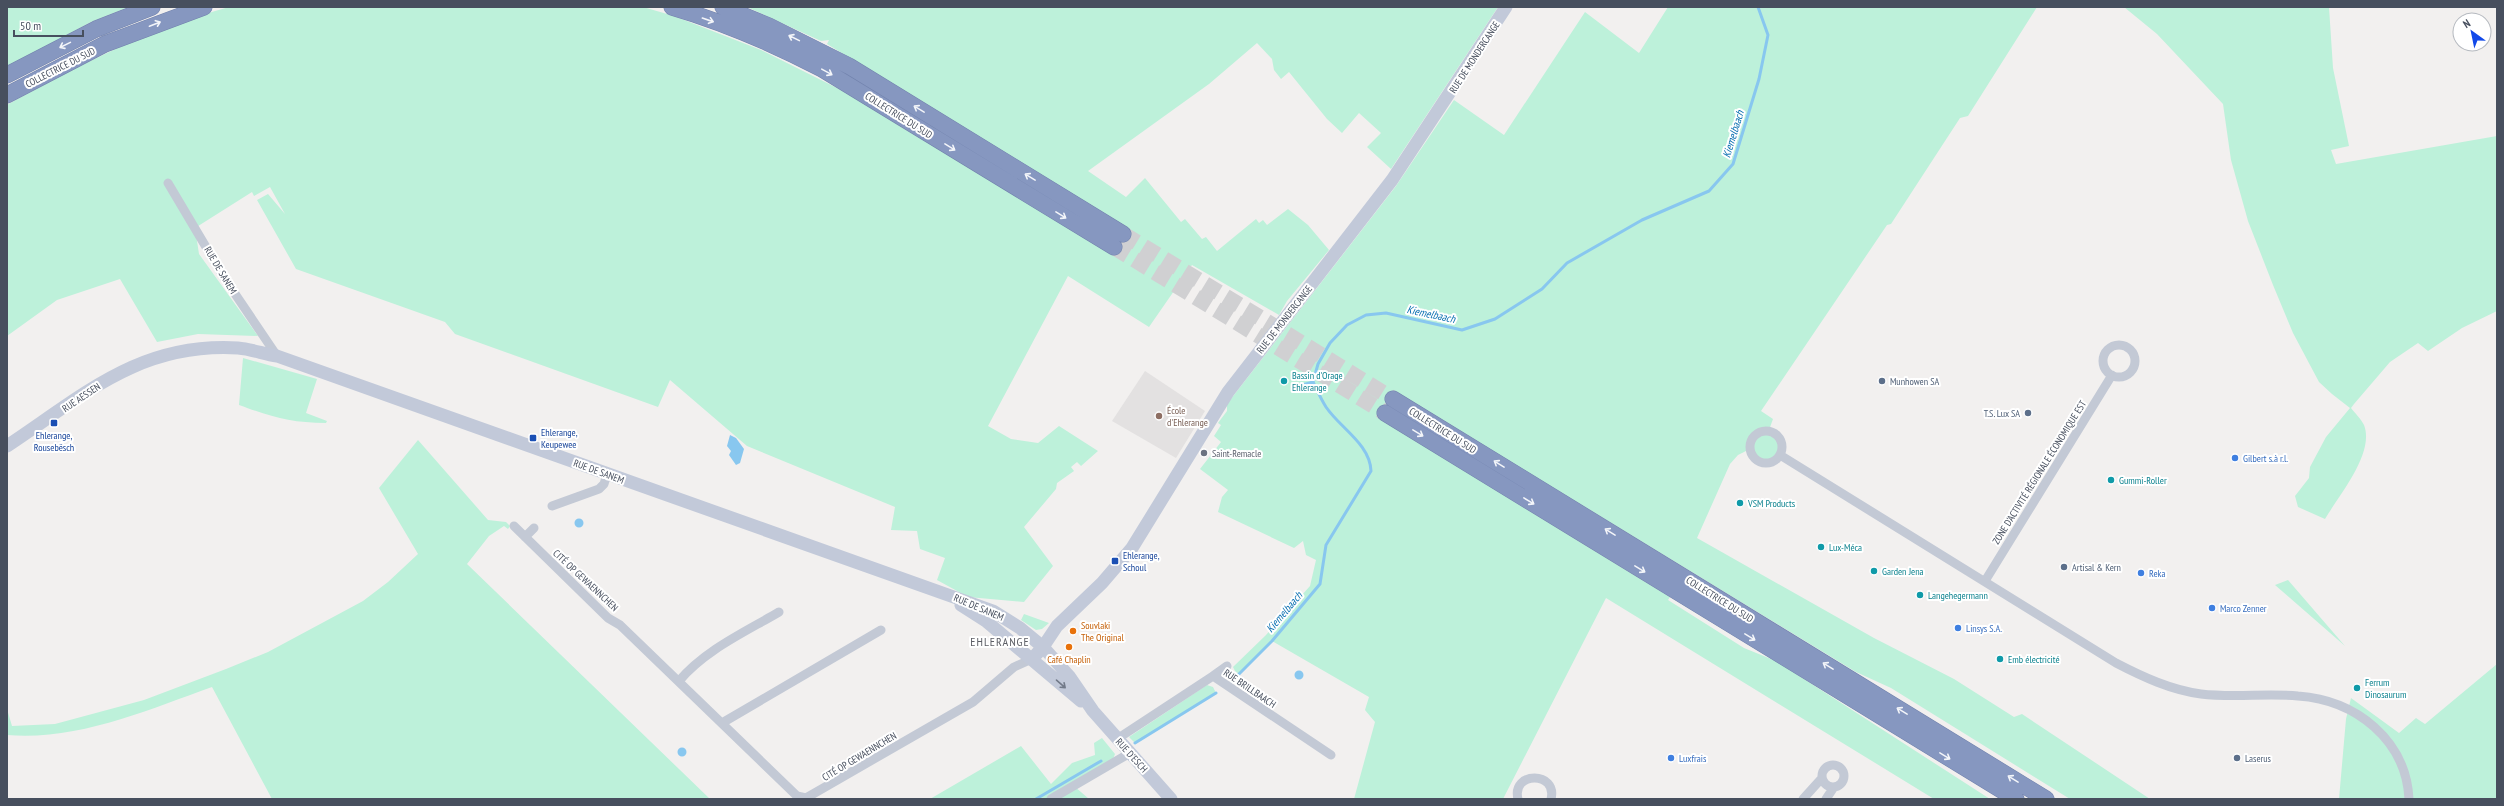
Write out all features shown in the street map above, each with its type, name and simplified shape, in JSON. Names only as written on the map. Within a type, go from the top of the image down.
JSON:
[{"type":"highway","name":"COLLECTRICE DU SUD","points":[[7,75],[96,29],[152,7]]},
{"type":"highway","name":"COLLECTRICE DU SUD","points":[[7,95],[105,44],[204,7]]},
{"type":"highway","name":"COLLECTRICE DU SUD","points":[[672,7],[730,28],[822,69],[1114,247]]},
{"type":"highway","name":"COLLECTRICE DU SUD","points":[[722,7],[769,26],[849,66],[1123,234]]},
{"type":"highway","name":"COLLECTRICE DU SUD","points":[[1393,399],[2046,799]]},
{"type":"highway","name":"COLLECTRICE DU SUD","points":[[1384,412],[2016,799]]},
{"type":"main road","name":"RUE DE MONDERCANGE","points":[[1032,658],[1043,647],[1057,626],[1102,583],[1132,548],[1228,392],[1392,180],[1506,7]]},
{"type":"main road","name":"RUE DE SANEM","points":[[159,355],[214,348],[240,348],[277,356],[993,611],[1032,638]]},
{"type":"main road","name":"RUE AESSEN","points":[[7,446],[128,367],[159,355]]},
{"type":"main road","name":"RUE DE SANEM","points":[[922,585],[970,610],[1022,649]]},
{"type":"main road","name":"RUE DE MONDERCANGE","points":[[1032,638],[1057,626]]},
{"type":"main road","name":"RUE D'ESCH","points":[[1032,638],[1043,647],[1069,676],[1093,711],[1171,799]]},
{"type":"main road","points":[[1022,649],[1032,638]]},
{"type":"main road","name":"RUE D'ESCH","points":[[1022,649],[1093,711]]},
{"type":"street","name":"RUE DE SANEM","points":[[168,183],[225,278],[277,356]]},
{"type":"street","name":"ZONE D'ACTIVITÉ RÉGIONALE ÉCONOMIQUE EST","points":[[1985,580],[2112,375]]},
{"type":"street","points":[[1780,455],[1985,580],[2116,663],[2163,684],[2201,694],[2300,696],[2328,702],[2355,712],[2379,730],[2398,754],[2408,782],[2409,799]]},
{"type":"street","points":[[552,506],[599,489],[604,484],[607,474]]},
{"type":"street","name":"CITÉ OP GEWAENNCHEN","points":[[514,526],[608,618],[620,625],[679,681],[797,796],[806,798],[973,702],[1014,667],[1032,658]]},
{"type":"street","points":[[525,537],[534,528]]},
{"type":"street","points":[[679,681],[692,665],[708,654],[780,612]]},
{"type":"street","points":[[722,723],[881,630]]},
{"type":"street","name":"CITÉ OP GEWAENNCHEN","points":[[1014,667],[1022,649]]},
{"type":"street","points":[[1213,676],[1227,666]]},
{"type":"street","name":"RUE BRILLBAACH","points":[[1117,739],[1213,676],[1331,755]]},
{"type":"street","points":[[1051,799],[1130,753]]},
{"type":"street","points":[[1803,799],[1822,778],[1826,768],[1833,765],[1839,768],[1843,774],[1842,781],[1834,787],[1826,799]]},
{"type":"street","points":[[1518,799],[1520,784],[1524,780],[1535,777],[1546,781],[1550,786],[1551,799]]},
{"type":"street","points":[[1822,778],[1825,783],[1834,787]]},
{"type":"shaded area","name":"École d'Ehlerange","points":[[1145,371],[1205,411],[1176,458],[1112,421]]},
{"type":"green space","points":[[7,7],[129,7],[91,22],[7,67]]},
{"type":"green space","points":[[229,7],[643,7],[674,16],[761,50],[847,93],[1112,253],[1127,229],[1097,209],[827,44],[829,40],[821,41],[747,7],[1498,7],[1391,169],[1367,147],[1381,133],[1359,113],[1342,133],[1327,119],[1289,72],[1281,79],[1274,70],[1272,59],[1257,43],[1209,84],[1088,171],[1126,197],[1145,178],[1181,222],[1185,219],[1202,239],[1206,237],[1217,251],[1256,219],[1259,223],[1263,220],[1267,225],[1288,209],[1308,225],[1329,250],[1287,301],[1279,315],[1192,265],[1149,327],[1068,276],[988,426],[1011,439],[1038,443],[1059,426],[1098,451],[1081,466],[1077,462],[1071,467],[1074,471],[1057,483],[1056,489],[1024,527],[1053,566],[1024,602],[968,597],[937,580],[945,558],[920,549],[917,531],[891,530],[895,507],[747,446],[670,380],[658,407],[455,334],[445,322],[296,269],[257,200],[268,194],[285,214],[270,187],[254,196],[252,192],[195,228],[199,254],[258,336],[198,334],[157,342],[120,279],[57,300],[7,336],[7,105],[115,49],[171,26]]},
{"type":"green space","points":[[1668,7],[2037,7],[1968,116],[1960,118],[1891,224],[1887,225],[1761,411],[1773,419],[1769,430],[1781,439],[1781,454],[1772,462],[1766,463],[1760,461],[1754,456],[1750,449],[1738,455],[1730,464],[1697,538],[1874,638],[1954,679],[2014,717],[2022,714],[2150,799],[2070,799],[1891,688],[1856,672],[1396,392],[1381,417],[1404,434],[1670,597],[1668,600],[1744,648],[1776,661],[1990,799],[1934,799],[1606,598],[1503,799],[1354,799],[1375,722],[1365,710],[1369,697],[1272,641],[1239,674],[1235,671],[1233,667],[1266,635],[1310,586],[1316,560],[1306,555],[1303,541],[1294,548],[1218,512],[1222,497],[1228,490],[1200,469],[1221,442],[1214,436],[1221,425],[1218,423],[1227,411],[1227,404],[1396,186],[1454,100],[1504,135],[1585,12],[1639,53]]},
{"type":"green space","points":[[2124,7],[2329,7],[2333,68],[2349,146],[2331,150],[2336,164],[2497,136],[2497,311],[2462,328],[2428,351],[2418,343],[2390,362],[2354,404],[2351,408],[2364,425],[2366,436],[2365,448],[2354,474],[2325,519],[2298,507],[2295,496],[2309,478],[2310,467],[2326,437],[2350,408],[2319,382],[2293,333],[2248,221],[2231,160],[2223,104],[2157,34]]},
{"type":"green space","points":[[243,358],[317,379],[306,413],[327,421],[326,423],[302,422],[282,418],[239,405]]},
{"type":"green space","points":[[418,440],[488,520],[506,522],[510,526],[508,529],[504,526],[489,536],[467,564],[710,799],[272,799],[212,687],[137,714],[86,729],[34,736],[7,735],[7,709],[12,726],[55,724],[144,700],[268,652],[363,601],[388,582],[418,554],[379,488]]},
{"type":"green space","points":[[2288,580],[2345,646],[2275,585]]},
{"type":"green space","points":[[1024,614],[1049,623],[1042,629],[1036,630],[1021,620]]},
{"type":"green space","points":[[2497,664],[2497,799],[2339,799],[2346,719],[2351,698],[2399,733],[2416,718],[2425,724]]},
{"type":"green space","points":[[1207,685],[1213,687],[1216,693],[1135,743],[1129,737]]},
{"type":"green space","points":[[1102,738],[1115,754],[1111,764],[1074,786],[1089,799],[930,799],[1021,746],[1051,784],[1072,763],[1095,755],[1094,743]]},
{"type":"water","points":[[730,435],[736,438],[744,449],[740,463],[736,465],[729,455],[731,451],[727,446]]},
{"type":"water","points":[[579,518],[584,523],[579,528],[574,523]]},
{"type":"water","points":[[1299,670],[1304,675],[1299,680],[1294,675]]},
{"type":"water","points":[[682,747],[687,752],[682,757],[677,752]]},
{"type":"waterway","name":"Kiemelbaach","points":[[1232,681],[1272,641],[1320,584],[1326,545],[1371,471],[1366,453],[1360,444],[1326,407],[1313,382],[1318,364],[1330,343],[1347,325],[1366,315],[1386,313],[1462,330],[1495,319],[1542,289],[1567,263],[1642,220],[1709,191],[1733,164],[1759,79],[1768,35],[1758,7]]},
{"type":"waterway","points":[[1299,386],[1313,382]]},
{"type":"waterway","points":[[1135,743],[1216,693]]},
{"type":"waterway","points":[[1036,799],[1101,761]]},
{"type":"tunnel","points":[[1123,234],[1393,399]]},
{"type":"tunnel","points":[[1114,247],[1385,413]]},
{"type":"place","name":"Bassin d'Orage Ehlerange","points":[[1284,381]]},
{"type":"place","name":"Munhowen SA","points":[[1882,381]]},
{"type":"place","name":"T.S. Lux SA","points":[[2028,413]]},
{"type":"place","name":"École d'Ehlerange","points":[[1159,416]]},
{"type":"place","name":"Ehlerange, Rousebësch","points":[[54,423]]},
{"type":"place","name":"Ehlerange, Keupewee","points":[[533,438]]},
{"type":"place","name":"Saint-Remacle","points":[[1204,453]]},
{"type":"place","name":"Gilbert s.à r.l.","points":[[2235,458]]},
{"type":"place","name":"Gummi-Roller","points":[[2111,480]]},
{"type":"place","name":"VSM Products","points":[[1740,503]]},
{"type":"place","name":"Lux-Méca","points":[[1821,547]]},
{"type":"place","name":"Ehlerange, Schoul","points":[[1115,561]]},
{"type":"place","name":"Artisal & Kern","points":[[2064,567]]},
{"type":"place","name":"Garden Jena","points":[[1874,571]]},
{"type":"place","name":"Reka","points":[[2141,573]]},
{"type":"place","name":"Langehegermann","points":[[1920,595]]},
{"type":"place","name":"Marco Zenner","points":[[2212,608]]},
{"type":"place","name":"Linsys S.A.","points":[[1958,628]]},
{"type":"place","name":"Souvlaki The Original","points":[[1073,631]]},
{"type":"place","name":"Café Chaplin","points":[[1069,647]]},
{"type":"place","name":"Emb électricité","points":[[2000,659]]},
{"type":"place","name":"Ferrum Dinosaurum","points":[[2357,688]]},
{"type":"place","name":"Luxfrais","points":[[1671,758]]},
{"type":"place","name":"Laserus","points":[[2237,758]]},
{"type":"district","name":"EHLERANGE","points":[[1000,642]]}]
